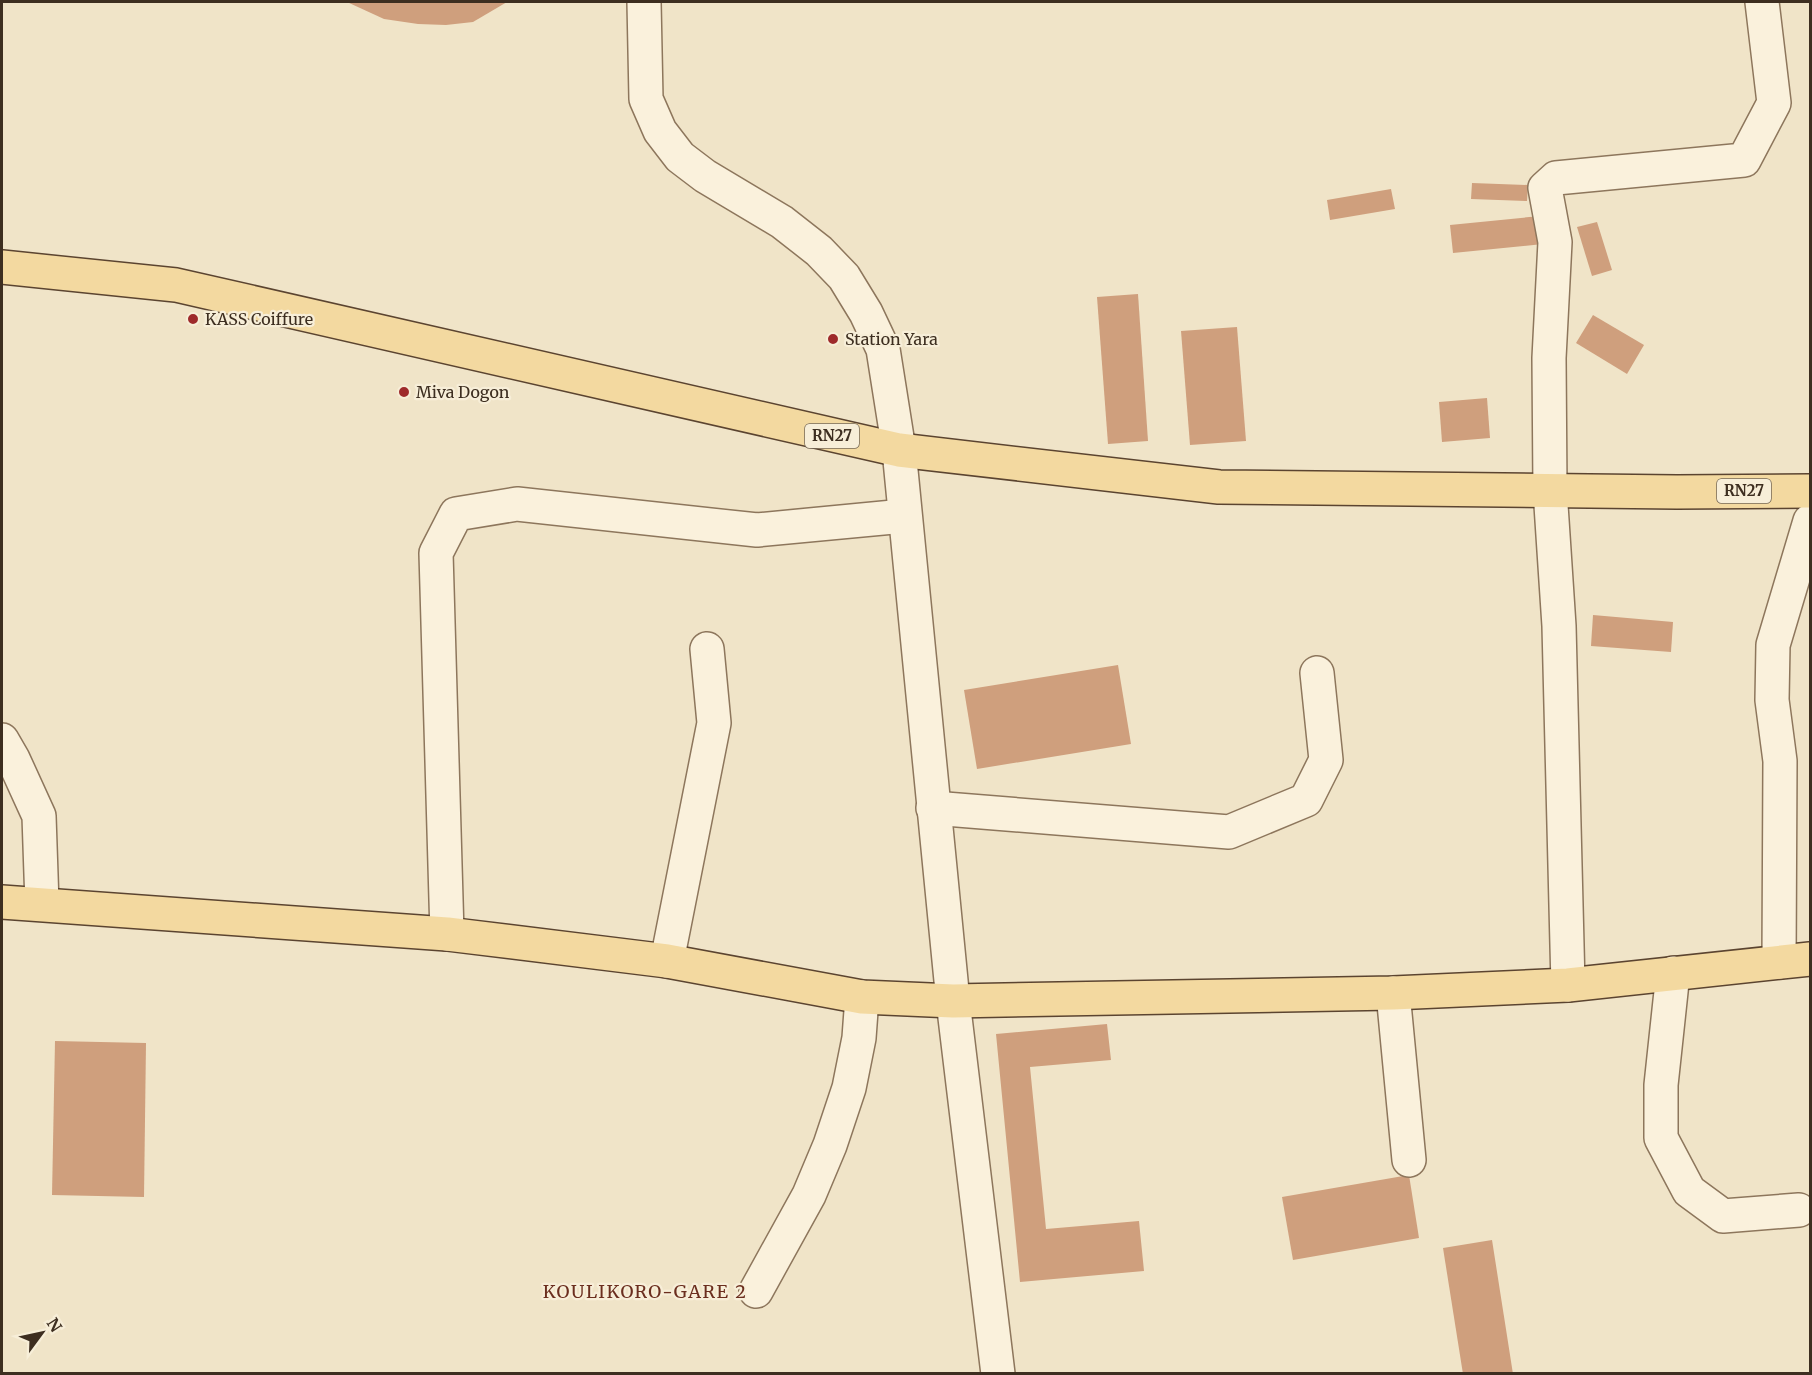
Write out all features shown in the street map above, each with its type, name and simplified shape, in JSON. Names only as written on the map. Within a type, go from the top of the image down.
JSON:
[{"type":"main road","name":"RN27","points":[[2,267],[176,285],[899,450],[1219,487],[1677,492],[1810,491]]},
{"type":"main road","points":[[2,902],[447,934],[667,962],[862,997],[953,1001],[1393,993],[1568,985],[1795,960]]},
{"type":"street","points":[[644,2],[646,99],[660,131],[680,157],[705,176],[782,222],[819,250],[844,277],[866,313],[883,349],[899,450],[953,1001],[998,1374]]},
{"type":"street","points":[[1568,985],[1559,626],[1550,490],[1549,358],[1555,242],[1545,188],[1556,177],[1744,160],[1774,103],[1762,2]]},
{"type":"street","points":[[447,934],[436,553],[456,514],[517,504],[758,530],[904,516]]},
{"type":"street","points":[[1795,960],[1780,761],[1772,700],[1773,645],[1810,521]]},
{"type":"street","points":[[667,962],[714,723],[707,649]]},
{"type":"street","points":[[933,807],[1229,832],[1306,800],[1326,760],[1317,673]]},
{"type":"street","points":[[2,740],[14,759],[39,816],[42,904]]},
{"type":"street","points":[[1673,973],[1661,1085],[1661,1138],[1689,1191],[1723,1216],[1799,1210]]},
{"type":"street","points":[[1393,993],[1409,1160]]},
{"type":"street","points":[[756,1291],[809,1195],[830,1145],[849,1088],[859,1038],[862,997]]},
{"type":"building","points":[[347,2],[507,2],[473,22],[446,25],[384,19]]},
{"type":"building","points":[[1472,183],[1528,185],[1527,201],[1471,199]]},
{"type":"building","points":[[1391,189],[1395,209],[1330,220],[1327,200]]},
{"type":"building","points":[[1540,216],[1543,244],[1453,253],[1450,225]]},
{"type":"building","points":[[1597,222],[1612,270],[1592,276],[1577,227]]},
{"type":"building","points":[[1138,294],[1148,441],[1108,444],[1097,297]]},
{"type":"building","points":[[1593,315],[1644,345],[1627,374],[1576,343]]},
{"type":"building","points":[[1237,327],[1246,441],[1190,445],[1181,331]]},
{"type":"building","points":[[1487,398],[1490,438],[1442,442],[1439,402]]},
{"type":"building","points":[[1593,615],[1673,622],[1671,652],[1591,646]]},
{"type":"building","points":[[1118,665],[1131,744],[977,769],[964,690]]},
{"type":"building","points":[[1107,1024],[1111,1060],[1030,1067],[1046,1229],[1139,1221],[1144,1271],[1020,1282],[996,1034]]},
{"type":"building","points":[[55,1041],[146,1043],[144,1197],[52,1195]]},
{"type":"building","points":[[1409,1175],[1419,1238],[1293,1260],[1282,1197]]},
{"type":"building","points":[[1492,1240],[1513,1374],[1463,1374],[1443,1248]]},
{"type":"place","name":"KASS Coiffure","points":[[193,319]]},
{"type":"place","name":"Station Yara","points":[[833,339]]},
{"type":"place","name":"Miva Dogon","points":[[404,392]]},
{"type":"district","name":"KOULIKORO-GARE 2","points":[[645,1292]]}]
